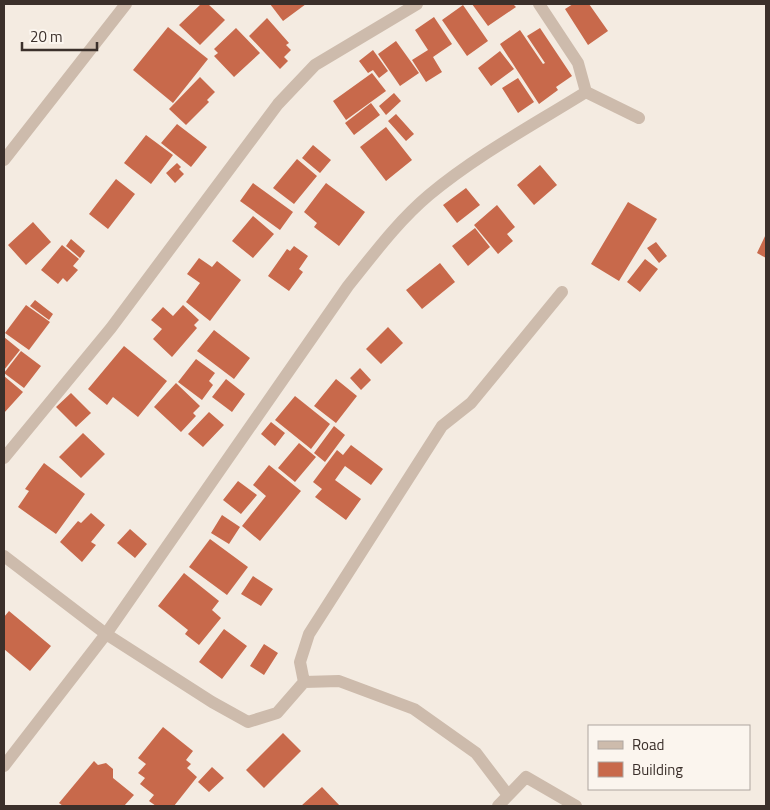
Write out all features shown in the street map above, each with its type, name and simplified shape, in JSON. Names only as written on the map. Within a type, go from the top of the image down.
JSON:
[{"type":"street","points":[[4,160],[126,4]]},
{"type":"street","points":[[4,458],[111,328],[278,104],[315,65],[417,4]]},
{"type":"street","points":[[538,4],[578,63],[586,92],[639,118]]},
{"type":"street","points":[[4,766],[106,634],[348,286],[389,236],[429,196],[477,159],[586,92]]},
{"type":"street","points":[[304,682],[300,662],[309,634],[442,426],[471,403],[562,292]]},
{"type":"street","points":[[4,556],[106,634],[212,702],[248,722],[277,713],[304,682],[338,681],[414,709],[476,753],[508,795]]},
{"type":"street","points":[[498,806],[526,777],[576,806]]},
{"type":"building","points":[[201,4],[208,4],[225,20],[200,45],[179,25]]},
{"type":"building","points":[[270,4],[306,4],[283,21]]},
{"type":"building","points":[[472,4],[513,4],[516,7],[488,26]]},
{"type":"building","points":[[573,4],[589,4],[608,31],[588,45],[565,9]]},
{"type":"building","points":[[463,5],[488,41],[467,56],[442,20]]},
{"type":"building","points":[[434,17],[452,44],[433,57],[442,72],[426,82],[412,60],[428,50],[415,30]]},
{"type":"building","points":[[267,18],[289,43],[286,45],[291,50],[284,57],[288,61],[280,69],[249,36]]},
{"type":"building","points":[[168,27],[208,59],[173,103],[133,70]]},
{"type":"building","points":[[236,28],[260,53],[234,77],[214,56],[218,53],[214,49]]},
{"type":"building","points":[[540,28],[572,76],[556,87],[558,90],[539,104],[500,44],[520,30],[543,64],[545,63],[527,36]]},
{"type":"building","points":[[396,41],[419,73],[400,86],[378,54]]},
{"type":"building","points":[[373,50],[388,71],[379,78],[373,70],[368,73],[359,61]]},
{"type":"building","points":[[500,51],[514,69],[491,86],[478,68]]},
{"type":"building","points":[[372,73],[386,91],[346,120],[333,101]]},
{"type":"building","points":[[200,77],[215,92],[207,100],[209,102],[186,125],[169,109]]},
{"type":"building","points":[[518,78],[534,102],[518,113],[502,88]]},
{"type":"building","points":[[394,93],[401,101],[386,115],[379,106]]},
{"type":"building","points":[[371,103],[380,115],[354,135],[345,123]]},
{"type":"building","points":[[396,114],[414,134],[406,141],[388,121]]},
{"type":"building","points":[[177,124],[207,147],[191,167],[161,143]]},
{"type":"building","points":[[386,127],[412,160],[386,181],[360,147]]},
{"type":"building","points":[[146,135],[173,155],[151,184],[124,163]]},
{"type":"building","points":[[313,145],[331,160],[320,173],[302,158]]},
{"type":"building","points":[[297,159],[317,176],[294,204],[273,188]]},
{"type":"building","points":[[177,163],[181,167],[179,169],[184,174],[175,183],[166,173]]},
{"type":"building","points":[[540,165],[557,185],[534,205],[517,185]]},
{"type":"building","points":[[116,179],[135,194],[108,229],[89,214]]},
{"type":"building","points":[[253,183],[293,212],[280,230],[240,201]]},
{"type":"building","points":[[326,183],[365,212],[339,246],[314,227],[317,223],[304,212]]},
{"type":"building","points":[[466,188],[480,205],[457,223],[443,205]]},
{"type":"building","points":[[628,202],[657,219],[619,281],[591,264]]},
{"type":"building","points":[[497,205],[515,227],[507,234],[513,241],[498,254],[474,225]]},
{"type":"building","points":[[253,216],[274,234],[253,258],[232,241]]},
{"type":"building","points":[[33,222],[51,242],[26,265],[8,245]]},
{"type":"building","points":[[475,228],[490,247],[468,266],[452,246]]},
{"type":"building","points":[[766,234],[766,258],[757,253]]},
{"type":"building","points":[[71,239],[85,251],[80,258],[66,246]]},
{"type":"building","points":[[656,242],[667,256],[659,263],[647,248]]},
{"type":"building","points":[[62,245],[79,259],[73,266],[78,270],[67,282],[63,278],[58,284],[41,270]]},
{"type":"building","points":[[294,246],[308,256],[299,269],[303,272],[289,291],[268,276],[287,249],[290,251]]},
{"type":"building","points":[[199,258],[212,267],[217,261],[241,280],[210,321],[186,302],[200,283],[187,274]]},
{"type":"building","points":[[645,259],[658,269],[640,292],[627,282]]},
{"type":"building","points":[[440,263],[455,282],[422,309],[406,290]]},
{"type":"building","points":[[35,300],[53,314],[49,320],[30,306]]},
{"type":"building","points":[[26,305],[50,322],[29,350],[5,333]]},
{"type":"building","points":[[183,305],[199,320],[194,325],[197,328],[172,357],[153,339],[162,329],[151,320],[163,307],[173,316]]},
{"type":"building","points":[[388,327],[403,343],[381,364],[366,349]]},
{"type":"building","points":[[214,330],[250,358],[234,379],[197,351]]},
{"type":"building","points":[[4,337],[20,350],[4,370]]},
{"type":"building","points":[[124,346],[167,381],[138,417],[113,397],[107,405],[88,389]]},
{"type":"building","points":[[21,351],[41,366],[24,388],[4,373]]},
{"type":"building","points":[[196,359],[215,373],[209,381],[213,385],[202,400],[178,382]]},
{"type":"building","points":[[360,368],[371,380],[361,390],[350,378]]},
{"type":"building","points":[[4,376],[23,392],[4,413]]},
{"type":"building","points":[[226,379],[245,394],[232,412],[212,397]]},
{"type":"building","points":[[336,379],[357,396],[336,423],[314,406]]},
{"type":"building","points":[[176,383],[200,406],[193,413],[196,416],[181,432],[154,407]]},
{"type":"building","points":[[71,393],[91,413],[76,427],[56,407]]},
{"type":"building","points":[[295,396],[330,424],[311,449],[275,420]]},
{"type":"building","points":[[209,412],[224,425],[203,447],[188,434]]},
{"type":"building","points":[[271,422],[285,433],[275,446],[261,434]]},
{"type":"building","points":[[334,426],[345,435],[325,462],[314,453]]},
{"type":"building","points":[[83,433],[105,454],[81,478],[59,457]]},
{"type":"building","points":[[299,443],[316,457],[295,482],[278,468]]},
{"type":"building","points":[[351,445],[383,469],[371,485],[345,466],[335,480],[361,499],[346,520],[315,497],[322,489],[313,482],[337,450],[343,455]]},
{"type":"building","points":[[44,463],[85,494],[56,534],[18,507],[29,491],[25,489]]},
{"type":"building","points":[[269,465],[301,491],[260,541],[242,526],[266,496],[253,485]]},
{"type":"building","points":[[238,481],[257,495],[241,514],[223,500]]},
{"type":"building","points":[[91,513],[105,525],[91,542],[96,545],[82,562],[60,542],[78,521],[81,523]]},
{"type":"building","points":[[222,515],[240,527],[229,544],[211,533]]},
{"type":"building","points":[[130,529],[147,544],[135,558],[117,543]]},
{"type":"building","points":[[210,539],[248,567],[227,595],[189,567]]},
{"type":"building","points":[[184,573],[219,601],[212,610],[221,618],[199,645],[185,634],[188,630],[158,606]]},
{"type":"building","points":[[253,576],[273,589],[261,606],[241,594]]},
{"type":"building","points":[[9,611],[51,646],[30,671],[4,649],[4,617]]},
{"type":"building","points":[[224,629],[247,646],[222,679],[199,662]]},
{"type":"building","points":[[264,644],[278,653],[264,675],[250,666]]},
{"type":"building","points":[[163,727],[193,751],[186,760],[191,764],[187,768],[197,777],[174,806],[156,806],[149,801],[154,795],[140,784],[145,778],[138,773],[146,764],[138,758]]},
{"type":"building","points":[[283,733],[301,751],[264,788],[246,770]]},
{"type":"building","points":[[94,761],[98,765],[106,763],[113,769],[113,778],[134,795],[124,806],[63,806],[59,803]]},
{"type":"building","points":[[212,767],[224,778],[209,792],[198,782]]},
{"type":"building","points":[[322,787],[340,806],[301,806]]}]
